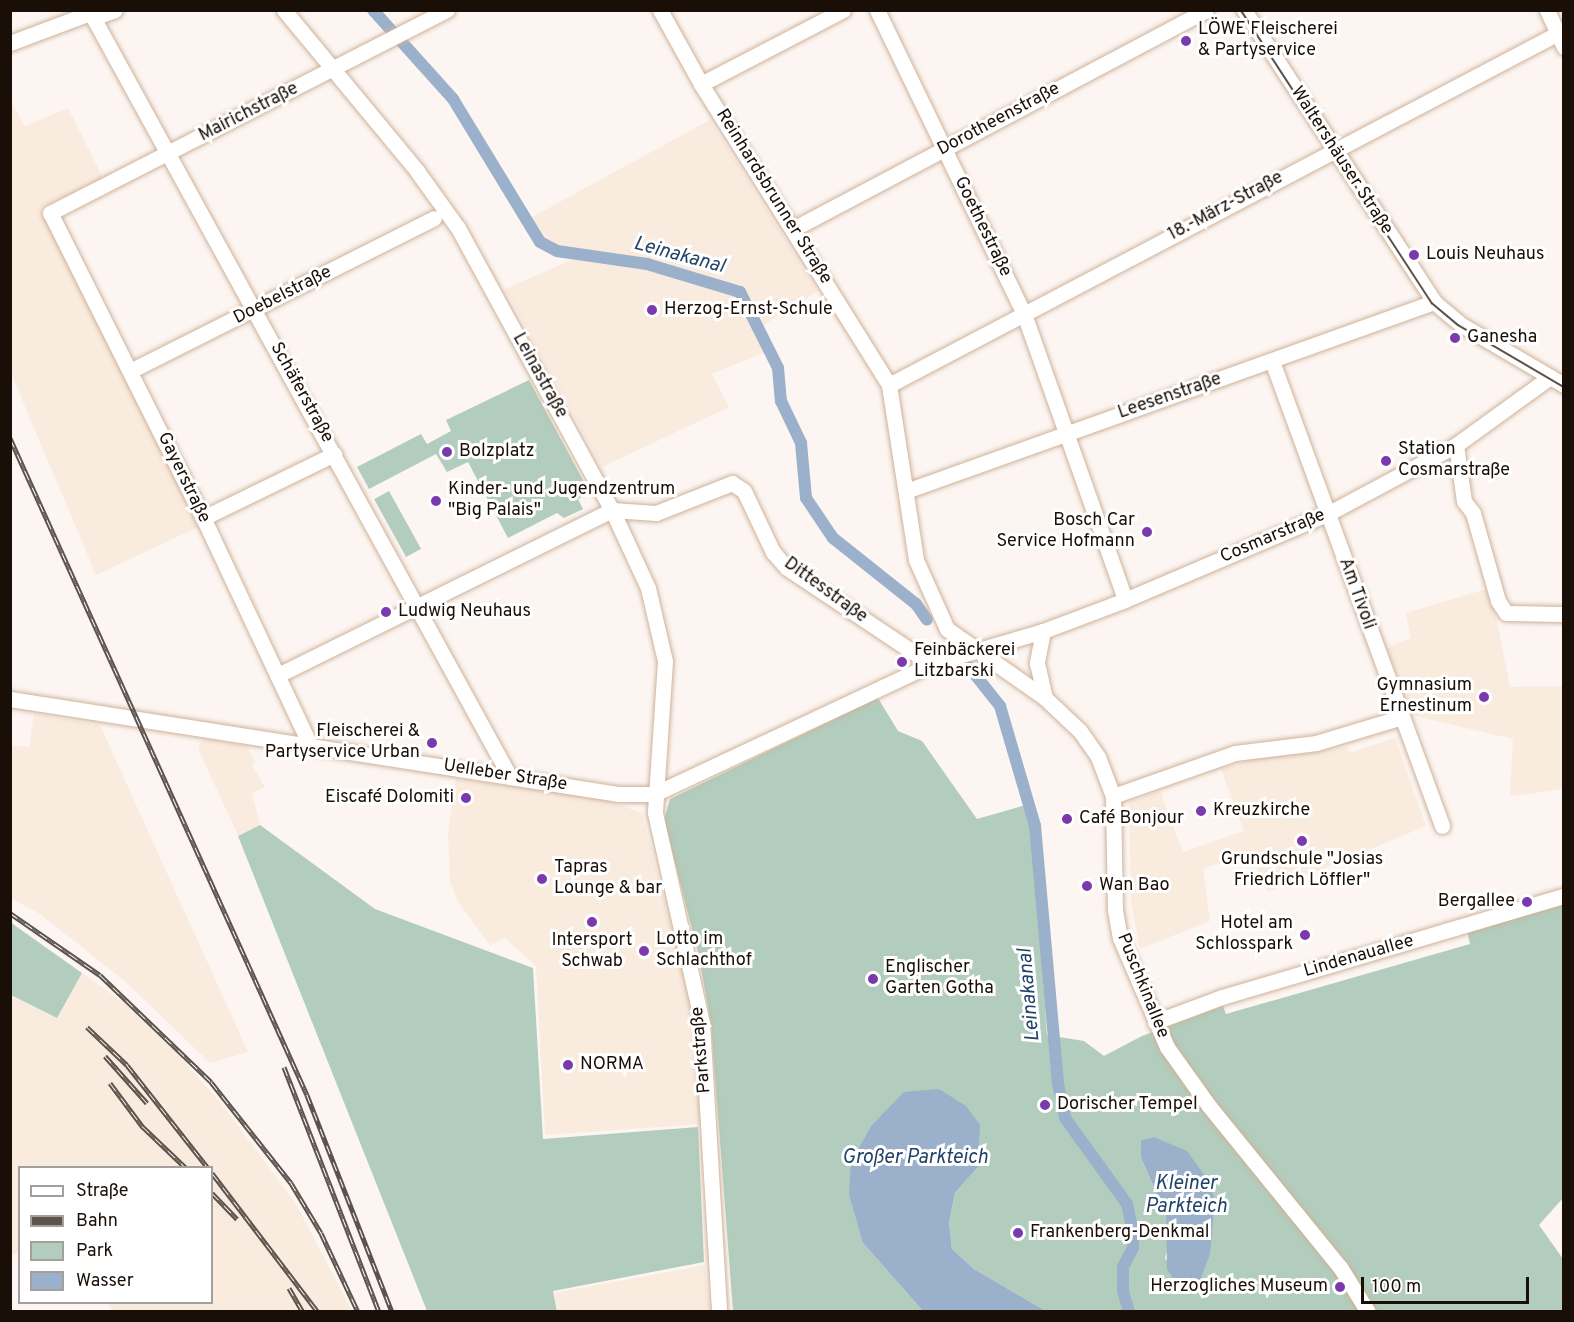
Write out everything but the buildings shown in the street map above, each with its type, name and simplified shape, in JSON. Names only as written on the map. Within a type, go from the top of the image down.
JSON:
[{"type":"street","points":[[10,43],[91,14],[115,10]]},
{"type":"street","name":"Leinastraße","points":[[284,10],[417,171],[458,228],[638,561],[664,646],[664,688],[654,794]]},
{"type":"street","name":"Mairichstraße","points":[[50,213],[333,71],[447,10]]},
{"type":"street","name":"Reinhardsbrunner Straße","points":[[660,10],[701,84],[889,385],[914,551],[947,629],[972,649]]},
{"type":"street","points":[[701,84],[843,10]]},
{"type":"street","name":"Goethestraße","points":[[877,10],[1024,314],[1125,600]]},
{"type":"street","name":"Dorotheenstraße","points":[[793,229],[1206,10]]},
{"type":"street","name":"Waltershäuser Straße","points":[[1244,10],[1434,302],[1460,324],[1563,385]]},
{"type":"street","points":[[1546,10],[1562,36]]},
{"type":"street","name":"Schäferstraße","points":[[91,14],[418,605],[510,777]]},
{"type":"street","name":"18.-März-Straße","points":[[889,385],[1335,150],[1562,36]]},
{"type":"street","name":"Gayerstraße","points":[[50,213],[203,518],[311,747]]},
{"type":"street","name":"Doebelstraße","points":[[130,371],[434,218]]},
{"type":"street","name":"Leesenstraße","points":[[906,491],[1434,302]]},
{"type":"street","name":"Am Tivoli","points":[[1272,361],[1442,826]]},
{"type":"street","name":"Cosmarstraße","points":[[972,649],[1043,631],[1125,600],[1327,514],[1456,445],[1550,376]]},
{"type":"street","points":[[1456,445],[1464,501],[1473,513],[1498,601],[1506,613],[1563,614]]},
{"type":"street","points":[[203,518],[334,454]]},
{"type":"street","name":"Dittesstraße","points":[[612,510],[656,513],[737,484],[773,552],[787,568],[931,664]]},
{"type":"street","points":[[278,675],[612,510]]},
{"type":"street","points":[[1043,631],[1037,663],[1045,698]]},
{"type":"street","name":"Uelleber Straße","points":[[10,699],[618,794],[654,794],[931,664],[972,649]]},
{"type":"street","name":"Puschkinallee","points":[[972,649],[1045,698],[1091,746],[1113,796],[1118,927],[1123,949],[1155,1022],[1178,1067],[1352,1285],[1368,1311]]},
{"type":"street","points":[[1113,796],[1235,753],[1316,743],[1402,717]]},
{"type":"street","name":"Parkstraße","points":[[654,794],[657,828],[702,1023],[719,1311]]},
{"type":"street","name":"Lindenauallee","points":[[1155,1022],[1222,997],[1563,896]]},
{"type":"shaded area","points":[[10,100],[25,126],[68,108],[103,178],[41,207],[198,527],[96,575],[11,373]]},
{"type":"shaded area","name":"Herzog-Ernst-Schule","points":[[710,120],[818,291],[757,329],[767,351],[712,374],[729,407],[602,467],[505,289],[574,259],[573,255],[536,242],[523,222]]},
{"type":"shaded area","name":"Gymnasium Ernestinum","points":[[1490,588],[1510,687],[1563,686],[1563,789],[1510,796],[1513,739],[1411,715],[1387,648],[1411,638],[1406,613]]},
{"type":"shaded area","points":[[34,714],[100,725],[248,1052],[210,1063],[127,983],[40,914],[11,898],[11,745],[29,747]]},
{"type":"shaded area","name":"Grundschule \"Josias Friedrich Löffler\"","points":[[1395,738],[1426,826],[1267,892],[1252,855],[1203,868],[1210,921],[1140,949],[1131,902],[1129,802],[1160,791],[1183,852],[1244,831],[1221,769],[1255,759],[1347,747],[1350,753]]},
{"type":"shaded area","points":[[202,739],[247,746],[255,763],[252,766],[265,787],[252,793],[260,825],[238,835],[198,749]]},
{"type":"shaded area","points":[[456,779],[597,797],[642,813],[695,1019],[702,1124],[545,1135],[536,966],[505,938],[490,945],[457,900],[450,882],[448,833]]},
{"type":"shaded area","points":[[82,973],[126,1004],[169,1044],[224,1107],[295,1202],[352,1311],[112,1311],[108,1304],[213,1304],[213,1166],[18,1166],[18,1252],[11,1256],[10,995],[57,1018]]},
{"type":"shaded area","points":[[705,1265],[710,1311],[558,1311],[554,1293]]},
{"type":"green space","points":[[529,380],[590,493],[578,499],[583,509],[564,518],[557,513],[508,538],[468,462],[447,472],[436,454],[369,489],[357,467],[421,434],[427,444],[451,431],[446,420]]},
{"type":"green space","points":[[389,491],[421,549],[406,557],[374,499]]},
{"type":"green space","name":"Englischer Garten Gotha","points":[[878,698],[898,731],[922,741],[977,819],[1026,805],[1035,861],[1047,1035],[1084,1041],[1104,1056],[1142,1036],[1223,1006],[1226,1014],[1470,944],[1467,931],[1563,903],[1563,1198],[1539,1225],[1563,1259],[1563,1311],[1046,1311],[974,1269],[952,1249],[949,1223],[955,1193],[978,1167],[863,1243],[923,1311],[733,1311],[711,1023],[698,952],[664,820],[670,799]],"holes":[[[1154,1137],[1184,1286],[1165,1258],[1168,1248],[1166,1214],[1141,1158],[1141,1140]]]},
{"type":"green space","points":[[260,825],[375,909],[533,968],[543,1139],[698,1127],[704,1262],[553,1291],[557,1311],[427,1311],[238,836]]},
{"type":"green space","points":[[10,922],[82,973],[57,1018],[11,995]]},
{"type":"water","name":"Großer Parkteich","points":[[939,1089],[966,1106],[980,1125],[978,1167],[955,1193],[949,1223],[952,1249],[974,1269],[1046,1311],[923,1311],[863,1243],[849,1194],[851,1163],[871,1126],[904,1092]]},
{"type":"water","name":"Kleiner Parkteich","points":[[1154,1137],[1187,1151],[1208,1180],[1215,1200],[1210,1254],[1199,1283],[1184,1286],[1174,1280],[1167,1269],[1166,1214],[1141,1158],[1141,1140]]},
{"type":"waterway","name":"Leinakanal","points":[[373,10],[453,99],[540,242],[557,251],[647,264],[740,292],[778,368],[781,401],[801,443],[806,498],[833,538],[916,604],[927,620]]},
{"type":"waterway","name":"Leinakanal","points":[[969,667],[1000,706],[1035,826],[1058,1084],[1065,1118],[1127,1204],[1133,1233],[1133,1248],[1123,1267],[1123,1291],[1129,1312]]},
{"type":"tram line","points":[[1241,10],[1432,303],[1458,325],[1564,387]]},
{"type":"railway","points":[[10,438],[307,1095],[392,1312]]},
{"type":"railway","points":[[10,913],[100,975],[211,1082],[291,1183],[321,1233],[358,1312]]},
{"type":"railway","points":[[87,1027],[127,1065],[206,1166]]},
{"type":"railway","points":[[105,1056],[147,1103]]},
{"type":"railway","points":[[284,1067],[379,1312]]},
{"type":"railway","points":[[110,1083],[142,1126],[184,1166]]},
{"type":"railway","points":[[213,1174],[318,1312]]},
{"type":"railway","points":[[213,1194],[237,1219]]},
{"type":"railway","points":[[289,1288],[303,1312]]},
{"type":"place","name":"LÖWE Fleischerei & Partyservice","points":[[1186,41]]},
{"type":"place","name":"Louis Neuhaus","points":[[1414,255]]},
{"type":"place","name":"Herzog-Ernst-Schule","points":[[652,310]]},
{"type":"place","name":"Ganesha","points":[[1455,338]]},
{"type":"place","name":"Bolzplatz","points":[[447,452]]},
{"type":"place","name":"Station Cosmarstraße","points":[[1386,461]]},
{"type":"place","name":"Kinder- und Jugendzentrum \"Big Palais\"","points":[[436,501]]},
{"type":"place","name":"Bosch Car Service Hofmann","points":[[1147,532]]},
{"type":"place","name":"Ludwig Neuhaus","points":[[386,612]]},
{"type":"place","name":"Feinbäckerei Litzbarski","points":[[902,662]]},
{"type":"place","name":"Gymnasium Ernestinum","points":[[1484,697]]},
{"type":"place","name":"Fleischerei & Partyservice Urban","points":[[432,743]]},
{"type":"place","name":"Eiscafé Dolomiti","points":[[466,798]]},
{"type":"place","name":"Kreuzkirche","points":[[1201,811]]},
{"type":"place","name":"Café Bonjour","points":[[1067,819]]},
{"type":"place","name":"Grundschule \"Josias Friedrich Löffler\"","points":[[1302,841]]},
{"type":"place","name":"Tapras Lounge & bar","points":[[542,879]]},
{"type":"place","name":"Wan Bao","points":[[1087,886]]},
{"type":"place","name":"Bergallee","points":[[1527,902]]},
{"type":"place","name":"Intersport Schwab","points":[[592,922]]},
{"type":"place","name":"Hotel am Schlosspark","points":[[1305,935]]},
{"type":"place","name":"Lotto im Schlachthof","points":[[644,951]]},
{"type":"place","name":"Englischer Garten Gotha","points":[[873,979]]},
{"type":"place","name":"NORMA","points":[[568,1065]]},
{"type":"place","name":"Dorischer Tempel","points":[[1045,1105]]},
{"type":"place","name":"Frankenberg-Denkmal","points":[[1018,1233]]},
{"type":"place","name":"Herzogliches Museum","points":[[1340,1287]]}]
